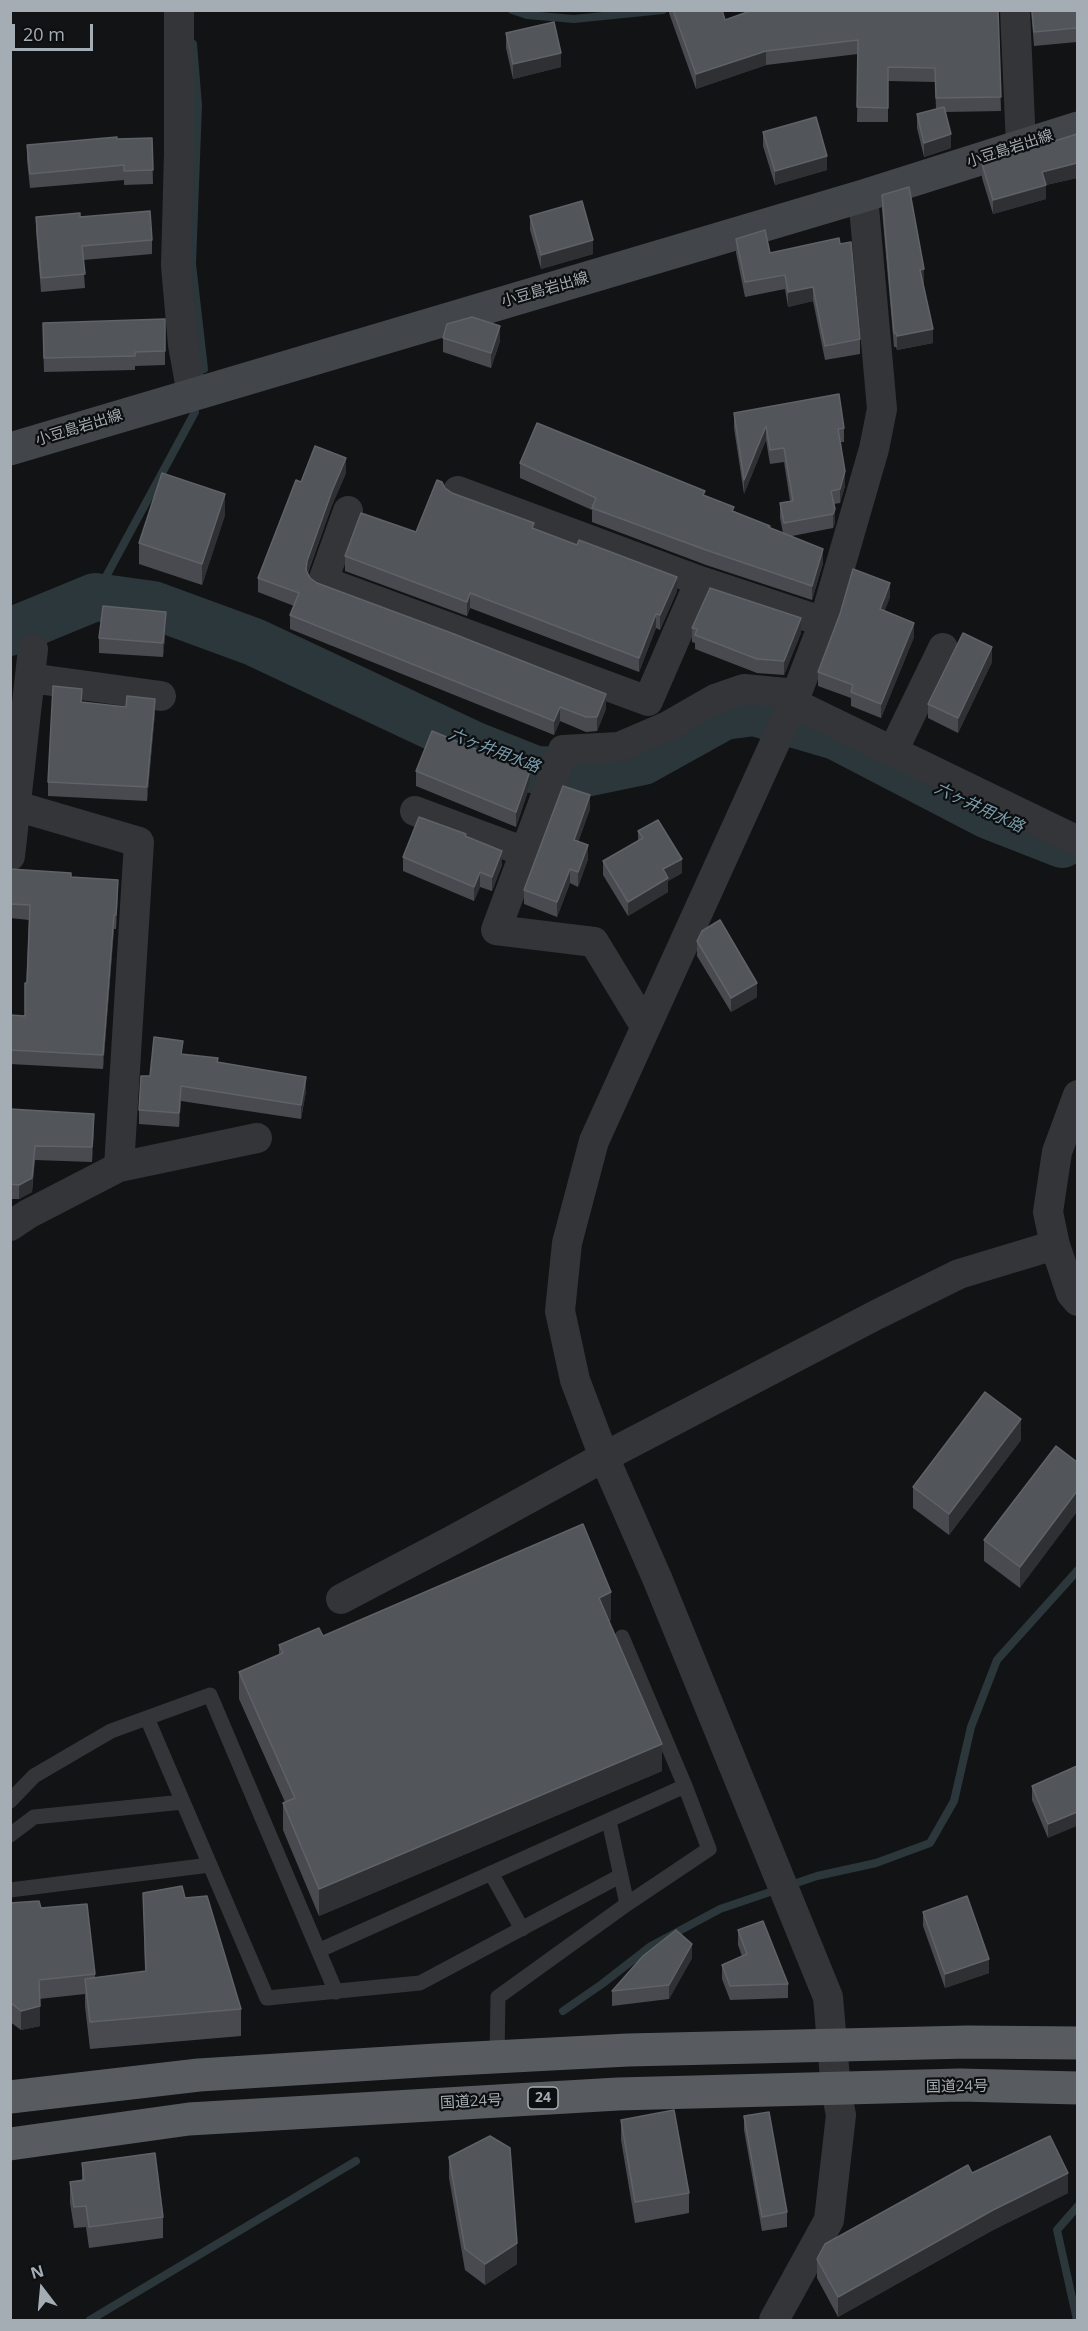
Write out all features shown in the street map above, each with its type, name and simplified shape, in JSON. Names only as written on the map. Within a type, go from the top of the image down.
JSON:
[{"type":"highway","points":[[10,2097],[199,2075],[628,2050],[968,2042],[1077,2043]]},
{"type":"highway","name":"国道24号","points":[[10,2144],[189,2119],[618,2094],[960,2085],[1077,2088]]},
{"type":"main road","name":"小豆島岩出線","points":[[10,449],[862,196],[1077,128]]},
{"type":"street","points":[[179,10],[176,266],[183,345],[192,394]]},
{"type":"street","points":[[1015,10],[1021,145]]},
{"type":"street","points":[[774,2320],[829,2220],[841,2115],[831,2045],[828,1997],[657,1578],[604,1457],[575,1380],[560,1311],[567,1243],[594,1141],[790,709],[824,622],[874,449],[882,409],[862,196]]},
{"type":"street","points":[[458,491],[700,581],[824,622]]},
{"type":"street","points":[[348,511],[323,581],[648,701],[700,581]]},
{"type":"street","points":[[893,751],[943,648]]},
{"type":"street","points":[[10,856],[33,649]]},
{"type":"street","points":[[30,678],[161,696]]},
{"type":"street","points":[[645,1026],[594,942],[496,930],[563,750],[619,747],[668,726],[715,699],[744,689],[893,751],[1077,840]]},
{"type":"street","points":[[16,806],[138,842],[119,1167]]},
{"type":"street","points":[[415,811],[525,852]]},
{"type":"street","points":[[1077,1095],[1056,1162],[1048,1212],[1055,1245],[1071,1293],[1077,1301]]},
{"type":"street","points":[[10,1226],[28,1214],[119,1167],[257,1138]]},
{"type":"street","points":[[341,1599],[604,1457],[876,1315],[959,1274],[1055,1245]]},
{"type":"lane","points":[[497,2057],[498,1997],[627,1904],[709,1849],[622,1637]]},
{"type":"lane","points":[[10,1801],[34,1776],[111,1731],[210,1695],[336,1992]]},
{"type":"lane","points":[[147,1718],[267,1998],[420,1983],[621,1876]]},
{"type":"lane","points":[[320,1950],[685,1786]]},
{"type":"lane","points":[[10,1835],[34,1817],[183,1802]]},
{"type":"lane","points":[[609,1821],[627,1904]]},
{"type":"lane","points":[[10,1890],[210,1865]]},
{"type":"lane","points":[[491,1873],[522,1929]]},
{"type":"building","points":[[673,10],[722,10],[725,20],[753,10],[998,10],[1001,97],[936,98],[935,68],[888,67],[888,108],[857,107],[858,40],[766,51],[696,74]]},
{"type":"building","points":[[1032,10],[1077,10],[1077,28],[1034,32]]},
{"type":"building","points":[[554,22],[561,53],[513,64],[506,33]]},
{"type":"building","points":[[944,107],[951,134],[924,143],[917,114]]},
{"type":"building","points":[[816,117],[827,156],[775,171],[763,132]]},
{"type":"building","points":[[1077,134],[1077,163],[1042,172],[1046,185],[993,200],[982,164]]},
{"type":"building","points":[[117,137],[117,139],[152,138],[153,170],[124,171],[124,165],[30,174],[27,145]]},
{"type":"building","points":[[909,187],[924,269],[920,270],[933,329],[897,336],[894,333],[882,195]]},
{"type":"building","points":[[582,201],[593,240],[541,255],[530,216]]},
{"type":"building","points":[[150,211],[152,240],[82,246],[85,274],[41,278],[36,217],[80,213],[80,217]]},
{"type":"building","points":[[765,230],[770,253],[839,238],[840,244],[851,242],[860,339],[825,346],[813,287],[788,292],[785,275],[745,282],[736,239]]},
{"type":"building","points":[[472,317],[500,326],[491,353],[443,338],[447,324]]},
{"type":"building","points":[[165,319],[165,351],[135,352],[135,356],[44,358],[43,323]]},
{"type":"building","points":[[839,394],[844,428],[838,429],[845,471],[840,489],[831,491],[835,509],[833,514],[784,523],[780,503],[793,501],[784,448],[770,450],[766,426],[744,480],[734,413]]},
{"type":"building","points":[[537,423],[705,491],[703,495],[734,507],[732,511],[823,549],[812,586],[592,508],[596,498],[520,463]]},
{"type":"building","points":[[315,446],[346,458],[307,561],[306,570],[310,578],[317,583],[606,694],[597,717],[586,717],[560,707],[554,721],[290,615],[299,593],[258,578],[296,480],[301,482]]},
{"type":"building","points":[[162,473],[225,494],[202,564],[139,543]]},
{"type":"building","points":[[437,480],[452,493],[534,523],[532,528],[577,545],[579,540],[677,577],[660,615],[656,614],[639,658],[470,593],[467,602],[345,556],[361,513],[416,532]]},
{"type":"building","points":[[853,569],[890,583],[880,609],[914,623],[881,704],[851,692],[853,685],[818,672],[840,614]]},
{"type":"building","points":[[710,588],[801,618],[784,661],[757,659],[695,635],[697,629],[692,628]]},
{"type":"building","points":[[103,606],[166,612],[163,643],[99,638]]},
{"type":"building","points":[[963,633],[992,647],[958,718],[928,704]]},
{"type":"building","points":[[53,686],[82,689],[81,702],[126,707],[127,696],[155,699],[147,787],[48,782]]},
{"type":"building","points":[[432,731],[530,771],[516,812],[416,771]]},
{"type":"building","points":[[563,786],[590,795],[574,840],[588,845],[578,872],[570,869],[557,902],[524,890]]},
{"type":"building","points":[[419,817],[466,834],[465,836],[502,851],[492,877],[480,872],[474,887],[403,857]]},
{"type":"building","points":[[658,820],[682,859],[663,869],[668,878],[628,902],[603,861],[643,838],[638,831]]},
{"type":"building","points":[[10,869],[71,873],[71,877],[118,880],[103,1055],[10,1050],[10,1015],[25,1016],[30,905],[10,904]]},
{"type":"building","points":[[720,920],[757,983],[731,998],[697,941],[702,931]]},
{"type":"building","points":[[154,1037],[183,1041],[181,1054],[218,1058],[217,1062],[306,1077],[301,1105],[181,1086],[179,1113],[139,1110],[141,1076],[150,1076]]},
{"type":"building","points":[[10,1109],[94,1114],[92,1147],[35,1146],[32,1178],[19,1185],[10,1184]]},
{"type":"building","points":[[985,1392],[1021,1419],[949,1514],[913,1487]]},
{"type":"building","points":[[1056,1446],[1077,1462],[1077,1491],[1020,1567],[984,1540]]},
{"type":"building","points":[[583,1524],[611,1592],[599,1598],[662,1744],[319,1889],[283,1803],[295,1798],[239,1672],[283,1653],[279,1645],[319,1628],[323,1636]]},
{"type":"building","points":[[1077,1766],[1077,1812],[1048,1824],[1032,1786]]},
{"type":"building","points":[[182,1886],[185,1898],[207,1896],[241,2009],[90,2022],[85,1979],[146,1971],[143,1893]]},
{"type":"building","points":[[967,1896],[989,1959],[945,1974],[923,1912]]},
{"type":"building","points":[[39,1901],[41,1908],[87,1904],[95,1974],[39,1980],[40,2006],[21,2011],[10,2002],[10,1903]]},
{"type":"building","points":[[763,1921],[788,1984],[730,1986],[722,1965],[747,1954],[738,1930]]},
{"type":"building","points":[[676,1930],[692,1944],[669,1985],[612,1991],[643,1956]]},
{"type":"building","points":[[674,2110],[689,2193],[635,2202],[621,2120]]},
{"type":"building","points":[[769,2112],[787,2212],[762,2217],[744,2116]]},
{"type":"building","points":[[490,2136],[510,2148],[517,2243],[485,2264],[465,2249],[449,2157]]},
{"type":"building","points":[[1050,2136],[1068,2173],[993,2210],[838,2297],[817,2259],[825,2244],[968,2165],[972,2173]]},
{"type":"building","points":[[155,2153],[163,2217],[89,2227],[86,2206],[74,2207],[70,2182],[84,2180],[82,2163]]},
{"type":"waterway","points":[[512,10],[527,15],[574,19],[663,10]]},
{"type":"waterway","points":[[193,44],[198,105],[192,264],[204,369]]},
{"type":"waterway","points":[[95,597],[195,412]]},
{"type":"waterway","name":"六ヶ井用水路","points":[[10,632],[95,597],[153,605],[254,642],[473,745],[536,770],[590,772],[643,761],[724,716],[754,712],[836,736],[988,815],[1062,844]]},
{"type":"waterway","points":[[563,2011],[651,1946],[720,1909],[817,1876],[876,1863],[930,1843],[954,1801],[971,1727],[997,1660],[1078,1570]]},
{"type":"waterway","points":[[90,2320],[356,2161]]},
{"type":"waterway","points":[[1077,2320],[1057,2230],[1078,2206]]}]
